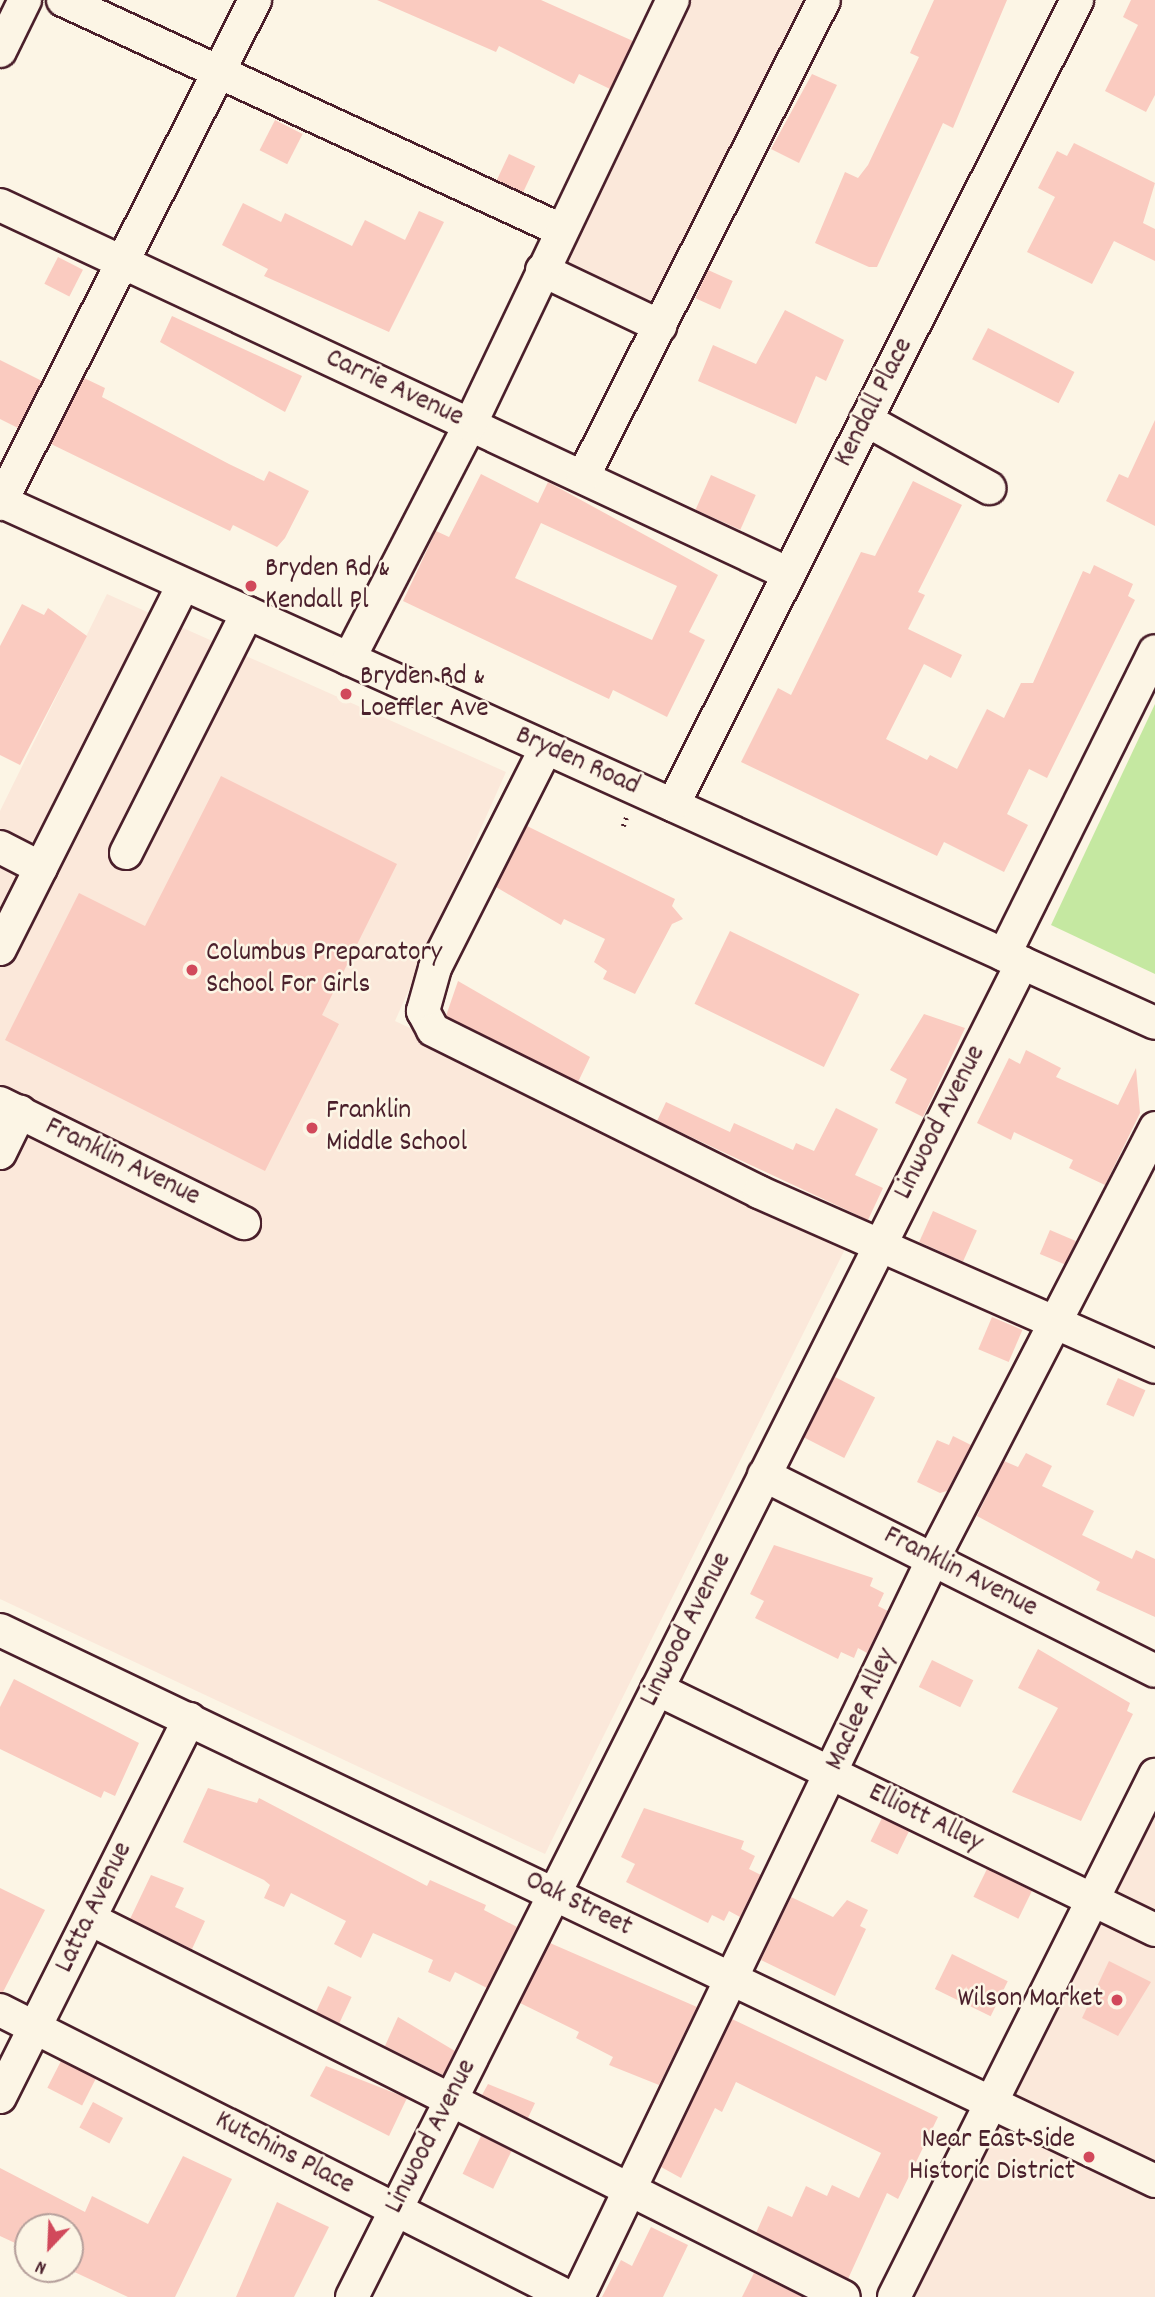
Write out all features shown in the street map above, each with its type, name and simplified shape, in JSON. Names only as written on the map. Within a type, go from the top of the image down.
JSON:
[{"type":"street","points":[[0,51],[25,0]]},
{"type":"street","points":[[63,0],[561,230]]},
{"type":"street","points":[[0,502],[256,0]]},
{"type":"street","points":[[583,477],[824,0]]},
{"type":"street","name":"Kendall Place","points":[[673,805],[1077,0]]},
{"type":"street","points":[[349,659],[470,425],[663,3]]},
{"type":"street","name":"Carrie Avenue","points":[[0,205],[789,574]]},
{"type":"street","points":[[542,270],[660,326]]},
{"type":"street","points":[[866,420],[989,488]]},
{"type":"street","name":"Bryden Road","points":[[0,502],[1155,1023]]},
{"type":"street","points":[[0,949],[183,584]]},
{"type":"street","points":[[126,853],[247,613]]},
{"type":"street","name":"Linwood Avenue","points":[[352,2297],[881,1243],[1155,651]]},
{"type":"street","points":[[546,748],[435,968],[423,1011],[433,1030],[514,1076],[1155,1367]]},
{"type":"street","points":[[0,847],[41,868]]},
{"type":"street","points":[[0,1153],[10,1107]]},
{"type":"street","name":"Franklin Avenue","points":[[10,1107],[244,1223]]},
{"type":"street","name":"Maclee Alley","points":[[578,2297],[832,1774],[933,1559],[1155,1128]]},
{"type":"street","name":"Franklin Avenue","points":[[764,1475],[1155,1671]]},
{"type":"street","name":"Oak Street","points":[[0,1630],[1155,2181]]},
{"type":"street","name":"Elliott Alley","points":[[657,1689],[1155,1930]]},
{"type":"street","name":"Latta Avenue","points":[[0,2097],[189,1719]]},
{"type":"street","points":[[894,2297],[1155,1775]]},
{"type":"street","points":[[90,1919],[844,2297]]},
{"type":"street","name":"Kutchins Place","points":[[0,2010],[569,2297]]},
{"type":"path","points":[[623,826],[626,818]]},
{"type":"shaded area","points":[[669,0],[827,0],[665,325],[538,265]]},
{"type":"shaded area","name":"Franklin Middle School","points":[[107,594],[506,772],[395,1021],[852,1235],[545,1854],[0,1599],[0,811]]},
{"type":"shaded area","points":[[1155,1772],[1155,2297],[894,2297]]},
{"type":"green space","points":[[1155,704],[1155,974],[1051,925]]},
{"type":"building","points":[[377,0],[541,0],[633,41],[610,89],[579,74],[574,84],[499,46],[496,52]]},
{"type":"building","points":[[934,0],[1007,0],[953,128],[943,123],[877,267],[869,267],[815,243],[845,172],[858,178],[868,165],[919,57],[910,53]]},
{"type":"building","points":[[1131,0],[1155,0],[1155,95],[1146,112],[1105,91],[1138,25],[1123,17]]},
{"type":"building","points":[[812,74],[837,85],[799,163],[771,149]]},
{"type":"building","points":[[275,120],[303,134],[287,164],[260,150]]},
{"type":"building","points":[[1074,143],[1155,183],[1143,223],[1155,229],[1155,261],[1114,241],[1092,284],[1027,252],[1055,197],[1038,188],[1057,151],[1067,156]]},
{"type":"building","points":[[509,154],[535,166],[523,193],[497,180]]},
{"type":"building","points":[[243,203],[281,222],[285,213],[352,246],[365,220],[405,240],[419,211],[444,222],[389,332],[264,276],[268,269],[222,245]]},
{"type":"building","points":[[58,257],[83,270],[69,296],[44,284]]},
{"type":"building","points":[[708,270],[733,281],[720,309],[695,298]]},
{"type":"building","points":[[785,310],[844,340],[826,381],[816,376],[796,424],[698,381],[713,345],[756,364]]},
{"type":"building","points":[[172,316],[302,376],[285,412],[160,342]]},
{"type":"building","points":[[988,328],[1074,372],[1059,403],[972,359]]},
{"type":"building","points":[[0,360],[42,381],[18,428],[0,419]]},
{"type":"building","points":[[84,378],[105,388],[102,397],[229,464],[264,481],[269,471],[309,491],[285,538],[277,547],[233,525],[230,531],[51,444]]},
{"type":"building","points":[[1155,420],[1155,526],[1106,501],[1119,474],[1128,478]]},
{"type":"building","points":[[481,474],[538,503],[548,482],[718,575],[689,632],[705,640],[667,717],[613,690],[609,699],[403,601],[436,531],[449,537]],"holes":[[[541,523],[677,586],[652,640],[515,578]]]},
{"type":"building","points":[[711,475],[756,495],[740,530],[696,510]]},
{"type":"building","points":[[913,481],[962,505],[918,592],[925,595],[908,629],[962,655],[951,678],[924,664],[886,739],[927,760],[930,755],[957,769],[987,709],[1004,718],[1021,683],[1033,683],[1083,571],[1090,574],[1094,565],[1133,584],[1128,596],[1135,600],[1047,778],[1029,769],[1007,814],[1028,825],[1004,872],[944,842],[937,856],[741,762],[778,688],[791,695],[861,552],[875,556]]},
{"type":"building","points":[[22,604],[44,615],[48,608],[87,636],[20,765],[0,755],[0,646]]},
{"type":"building","name":"Columbus Preparatory School For Girls","points":[[221,776],[397,864],[322,1015],[339,1024],[265,1171],[5,1040],[79,893],[145,926]]},
{"type":"building","points":[[527,826],[675,899],[672,906],[683,919],[672,924],[635,994],[603,979],[607,971],[594,962],[605,939],[564,919],[561,925],[496,887]]},
{"type":"building","points":[[730,931],[859,994],[824,1067],[694,1004]]},
{"type":"building","points":[[458,981],[590,1057],[578,1082],[446,1016]]},
{"type":"building","points":[[924,1014],[965,1028],[923,1117],[895,1103],[907,1079],[890,1070]]},
{"type":"building","points":[[1026,1050],[1061,1068],[1056,1077],[1118,1105],[1136,1068],[1140,1113],[1105,1185],[1069,1168],[1073,1160],[1014,1132],[1011,1140],[977,1123],[1009,1058],[1020,1064]]},
{"type":"building","points":[[666,1102],[730,1132],[734,1123],[793,1150],[796,1143],[814,1151],[836,1108],[878,1129],[855,1175],[883,1188],[868,1220],[657,1121]]},
{"type":"building","points":[[933,1211],[977,1231],[963,1262],[919,1242]]},
{"type":"building","points":[[1050,1230],[1076,1241],[1066,1265],[1040,1254]]},
{"type":"building","points":[[992,1317],[1022,1330],[1009,1362],[978,1349]]},
{"type":"building","points":[[835,1377],[875,1397],[844,1458],[804,1438]]},
{"type":"building","points":[[1118,1378],[1145,1390],[1134,1417],[1106,1404]]},
{"type":"building","points":[[953,1436],[971,1445],[947,1491],[940,1493],[917,1482],[937,1440],[949,1445]]},
{"type":"building","points":[[1026,1453],[1052,1466],[1042,1486],[1094,1511],[1082,1535],[1132,1559],[1136,1550],[1155,1559],[1155,1617],[1096,1590],[1100,1582],[977,1516],[1004,1461],[1018,1467]]},
{"type":"building","points":[[774,1545],[873,1578],[870,1586],[884,1593],[878,1606],[888,1611],[867,1653],[858,1648],[854,1658],[841,1652],[838,1659],[755,1618],[764,1601],[750,1594]]},
{"type":"building","points":[[1038,1649],[1130,1703],[1127,1711],[1133,1714],[1081,1821],[1012,1792],[1058,1708],[1018,1688]]},
{"type":"building","points":[[932,1660],[973,1680],[960,1707],[919,1687]]},
{"type":"building","points":[[14,1679],[139,1743],[115,1796],[104,1791],[101,1798],[0,1749],[0,1707]]},
{"type":"building","points":[[208,1788],[257,1803],[259,1798],[427,1886],[430,1880],[486,1905],[484,1910],[517,1927],[487,1988],[455,1972],[450,1982],[428,1972],[433,1960],[373,1933],[361,1958],[334,1944],[346,1921],[291,1893],[284,1907],[264,1898],[270,1885],[264,1880],[183,1842]]},
{"type":"building","points":[[644,1808],[744,1841],[741,1849],[755,1856],[749,1869],[761,1875],[740,1917],[729,1911],[724,1921],[712,1915],[708,1923],[626,1882],[635,1864],[621,1857]]},
{"type":"building","points":[[882,1818],[909,1831],[898,1855],[871,1841]]},
{"type":"building","points":[[987,1869],[1032,1891],[1018,1919],[973,1897]]},
{"type":"building","points":[[151,1875],[184,1888],[175,1907],[205,1921],[192,1949],[130,1919]]},
{"type":"building","points":[[0,1888],[45,1910],[3,1992],[0,1992]]},
{"type":"building","points":[[791,1897],[833,1917],[847,1900],[868,1910],[860,1926],[866,1929],[835,1996],[761,1960]]},
{"type":"building","points":[[550,1943],[697,2007],[659,2085],[609,2065],[613,2057],[576,2038],[579,2032],[520,2003]]},
{"type":"building","points":[[952,1954],[1008,1981],[991,2016],[935,1989]]},
{"type":"building","name":"Wilson Market","points":[[1109,1961],[1151,1982],[1118,2036],[1082,2018]]},
{"type":"building","points":[[328,1986],[352,1997],[339,2023],[316,2012]]},
{"type":"building","points":[[398,2017],[455,2051],[443,2075],[385,2046]]},
{"type":"building","points":[[732,2019],[938,2117],[898,2199],[887,2193],[848,2279],[756,2233],[768,2206],[792,2217],[806,2186],[827,2196],[832,2185],[859,2198],[881,2153],[736,2082],[722,2112],[715,2108],[681,2178],[661,2167]]},
{"type":"building","points":[[61,2061],[96,2079],[82,2105],[47,2088]]},
{"type":"building","points":[[326,2066],[407,2098],[389,2136],[310,2096]]},
{"type":"building","points":[[488,2084],[535,2103],[528,2118],[482,2095]]},
{"type":"building","points":[[93,2102],[123,2118],[109,2144],[79,2128]]},
{"type":"building","points":[[481,2136],[512,2151],[493,2189],[463,2174]]},
{"type":"building","points":[[183,2156],[232,2179],[175,2297],[128,2297],[84,2276],[84,2213],[14,2213],[14,2242],[0,2236],[0,2168],[85,2212],[92,2196],[148,2224]]},
{"type":"building","points":[[277,2202],[329,2227],[294,2297],[236,2297]]},
{"type":"building","points":[[651,2227],[688,2245],[663,2297],[602,2297],[621,2260],[632,2266]]},
{"type":"building","points":[[754,2273],[803,2297],[742,2297]]},
{"type":"place","name":"Bryden Rd & Kendall Pl","points":[[251,586]]},
{"type":"place","name":"Bryden Rd & Loeffler Ave","points":[[346,694]]},
{"type":"place","name":"Columbus Preparatory School For Girls","points":[[192,970]]},
{"type":"place","name":"Franklin Middle School","points":[[312,1128]]},
{"type":"place","name":"Wilson Market","points":[[1117,2000]]},
{"type":"place","name":"Near East Side Historic District","points":[[1089,2157]]}]
